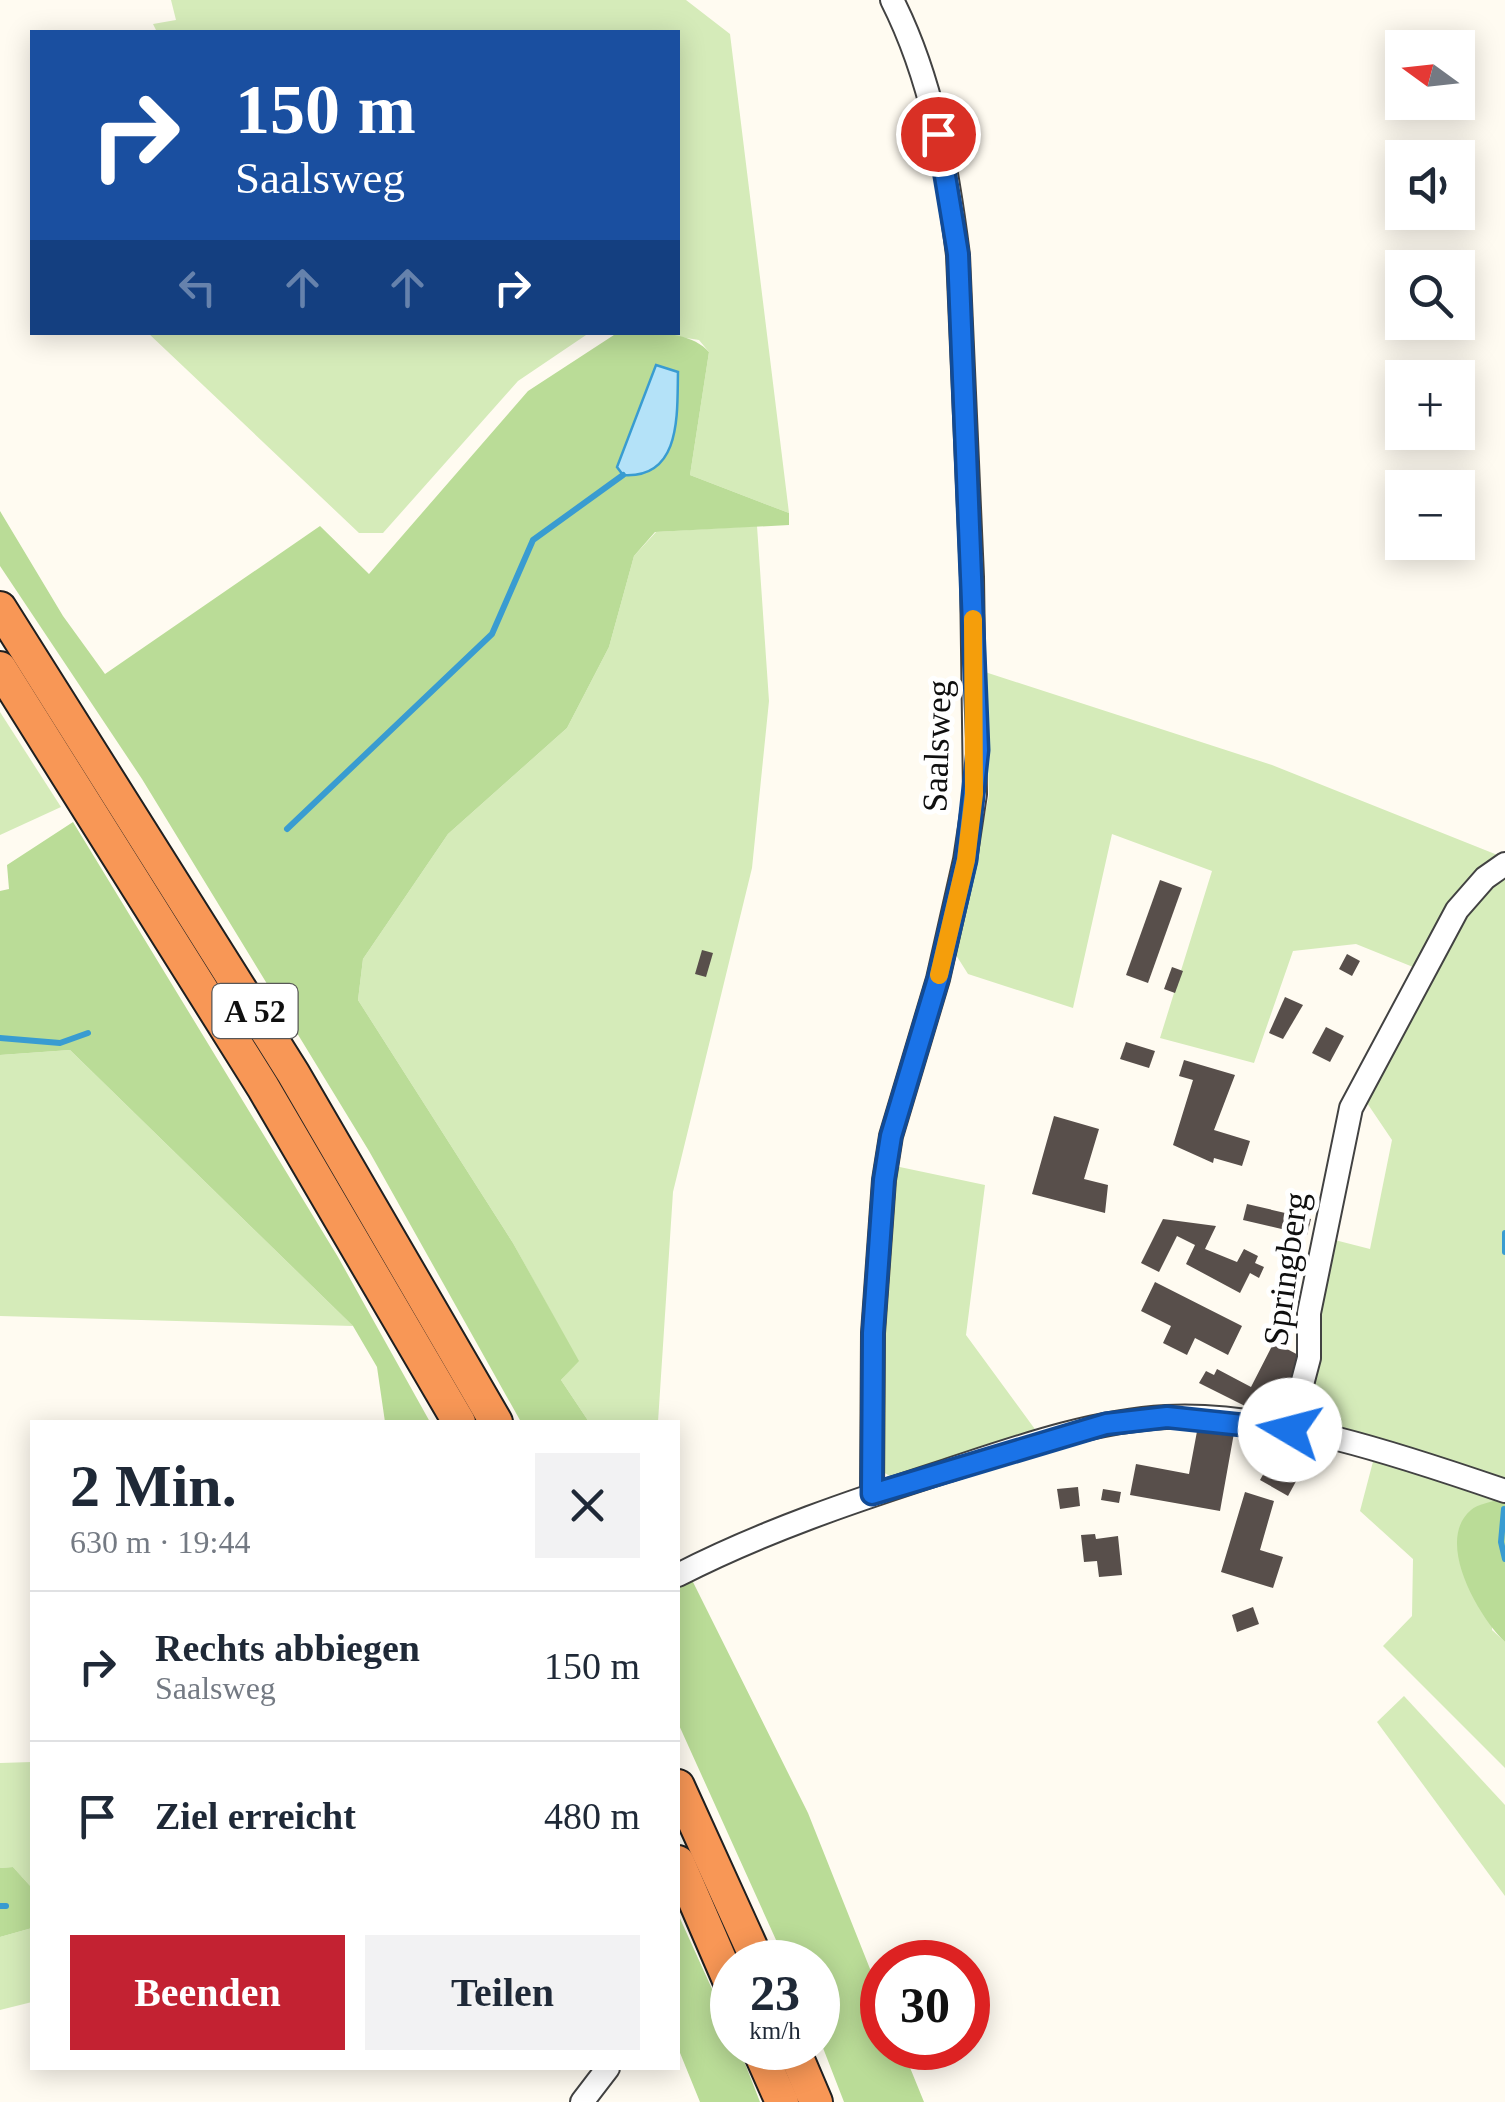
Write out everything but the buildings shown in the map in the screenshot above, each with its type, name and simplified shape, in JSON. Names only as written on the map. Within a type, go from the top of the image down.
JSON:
[{"type":"highway","name":"A 52","points":[[0,608],[293,1073],[495,1420]]},
{"type":"highway","name":"A 52","points":[[0,668],[263,1087],[458,1420]]},
{"type":"highway","points":[[680,1790],[748,1940]]},
{"type":"highway","points":[[680,1867],[712,1940]]},
{"type":"highway","points":[[768,2070],[782,2102]]},
{"type":"highway","points":[[803,2070],[816,2102]]},
{"type":"street","name":"Saalsweg","points":[[876,1493],[873,1333],[884,1180],[891,1136],[938,979],[966,860],[978,750],[958,254],[948,173],[929,96],[892,0]]},
{"type":"street","name":"Springberg","points":[[1290,1430],[1309,1358],[1309,1312],[1351,1108],[1457,910],[1484,878],[1505,864]]},
{"type":"street","points":[[680,1574],[752,1537],[876,1493],[1106,1424],[1167,1417],[1290,1430],[1412,1459],[1505,1491]]},
{"type":"street","points":[[582,2102],[606,2070]]},
{"type":"green space","points":[[171,0],[686,0],[730,34],[789,513],[690,475],[709,352],[699,340],[667,335],[680,335],[680,30],[156,30],[153,24],[176,20]]},
{"type":"green space","points":[[150,335],[586,335],[518,381],[383,533],[359,533]]},
{"type":"green space","points":[[614,335],[690,339],[709,352],[690,475],[789,513],[789,525],[655,532],[634,556],[609,647],[567,728],[448,834],[363,959],[358,1000],[513,1243],[579,1361],[561,1380],[588,1420],[520,1420],[369,1151],[142,779],[0,566],[0,511],[63,616],[105,674],[320,526],[369,574],[528,391]]},
{"type":"green space","points":[[757,526],[769,701],[752,868],[673,1192],[658,1420],[588,1420],[561,1380],[578,1361],[513,1243],[358,1000],[363,959],[448,834],[567,728],[609,647],[634,556],[656,532]]},
{"type":"green space","points":[[985,672],[1272,765],[1500,856],[1418,969],[1356,944],[1293,951],[1254,1063],[1160,1038],[1212,871],[1112,834],[1073,1008],[968,974],[956,955],[989,795]]},
{"type":"green space","points":[[0,712],[61,807],[0,835]]},
{"type":"green space","points":[[73,822],[338,1257],[429,1420],[385,1420],[377,1367],[353,1326],[70,1050],[0,1055],[0,891],[9,889],[7,865]]},
{"type":"green space","points":[[1505,874],[1505,1483],[1312,1427],[1304,1415],[1327,1238],[1370,1249],[1392,1140],[1365,1100],[1464,914]]},
{"type":"green space","points":[[70,1050],[353,1326],[0,1316],[0,1055]]},
{"type":"green space","points":[[895,1166],[985,1185],[966,1335],[1037,1432],[893,1478],[883,1472],[882,1340]]},
{"type":"green space","points":[[1375,1454],[1500,1499],[1492,1630],[1505,1642],[1505,1768],[1383,1646],[1412,1616],[1413,1559],[1360,1511]]},
{"type":"green space","points":[[1505,1500],[1505,1642],[1484,1615],[1464,1578],[1457,1540],[1461,1524],[1471,1510]]},
{"type":"green space","points":[[691,1578],[808,1813],[860,1944],[860,2070],[911,2070],[924,2102],[844,2102],[832,2070],[840,2070],[840,1940],[776,1940],[680,1727],[680,1584]]},
{"type":"green space","points":[[1404,1696],[1505,1805],[1505,1896],[1377,1722]]},
{"type":"green space","points":[[30,1762],[30,1886],[13,1867],[0,1868],[0,1763]]},
{"type":"green space","points":[[13,1867],[30,1886],[30,1929],[0,1937],[0,1868]]},
{"type":"green space","points":[[680,1918],[710,1985],[710,2070],[748,2070],[760,2102],[700,2102],[680,2053]]},
{"type":"green space","points":[[30,1929],[30,2002],[0,2010],[0,1937]]},
{"type":"water","points":[[656,365],[678,372],[672,440],[656,466],[642,473],[623,475],[617,467]]},
{"type":"waterway","points":[[287,829],[492,634],[533,540],[623,475]]},
{"type":"waterway","points":[[0,1038],[60,1043],[88,1033]]},
{"type":"waterway","points":[[1505,1233],[1505,1252]]},
{"type":"waterway","points":[[1504,1509],[1501,1542],[1505,1559]]},
{"type":"waterway","points":[[0,1906],[6,1906]]},
{"type":"slow traffic","points":[[939,975],[966,860],[974,794],[978,750],[973,619]]},
{"type":"route","points":[[938,134],[948,173],[958,254],[978,750],[966,860],[938,979],[891,1136],[884,1180],[873,1333],[872,1494],[1106,1424],[1167,1417],[1290,1430]]}]
